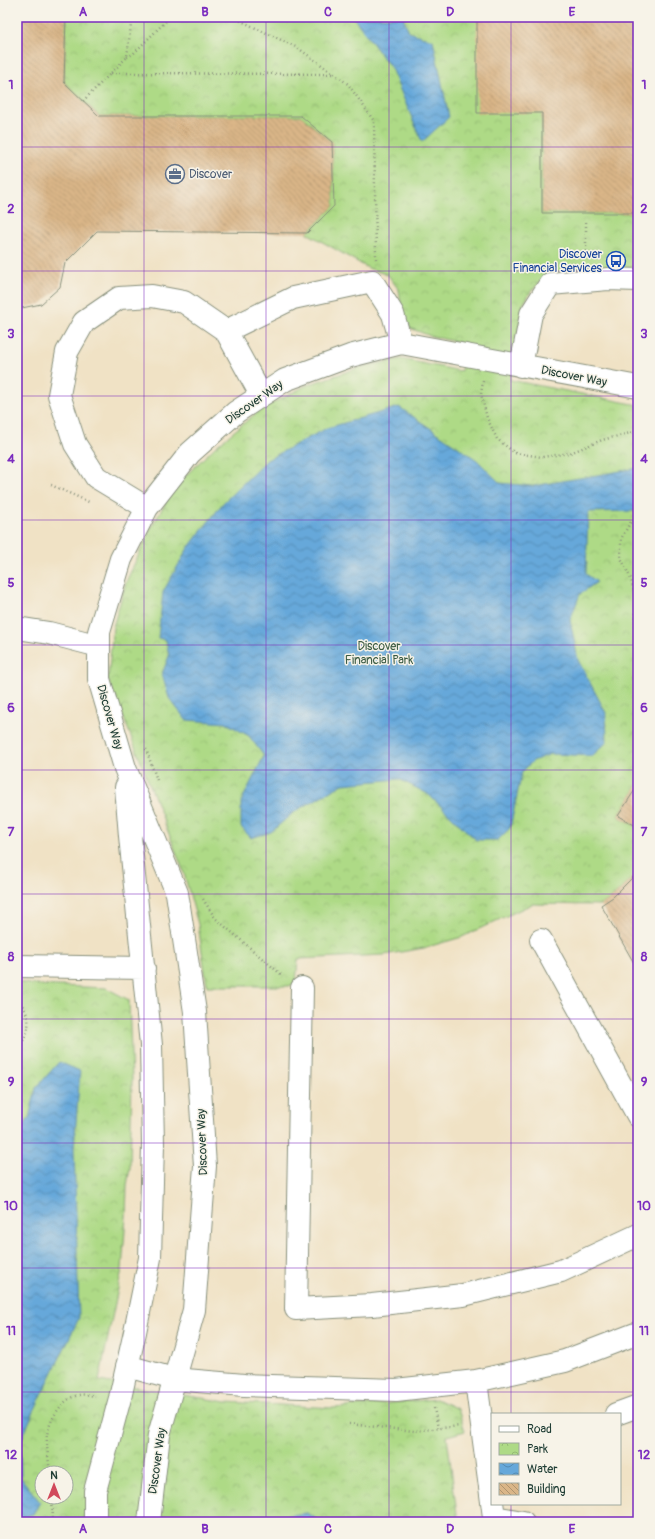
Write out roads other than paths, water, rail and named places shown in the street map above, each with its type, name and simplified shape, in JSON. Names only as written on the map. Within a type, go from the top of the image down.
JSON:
[{"type":"street","points":[[521,366],[531,314],[550,284],[608,279],[638,280]]},
{"type":"street","points":[[226,331],[293,298],[372,281],[392,314],[401,344]]},
{"type":"street","points":[[147,508],[96,477],[75,444],[59,395],[67,352],[84,322],[119,298],[152,296],[184,302],[226,331],[261,395]]},
{"type":"street","name":"Discover Way","points":[[149,1522],[159,1435],[194,1310],[205,1166],[195,1012],[178,893],[125,768],[99,680],[99,632],[121,559],[147,508],[190,453],[236,412],[285,380],[350,356],[401,344],[638,387]]},
{"type":"street","points":[[17,628],[50,633],[99,646]]},
{"type":"street","name":"Discover Way","points":[[95,1522],[95,1491],[127,1366],[150,1258],[153,1144],[151,1044],[130,836],[125,768]]},
{"type":"street","points":[[541,940],[638,1116]]},
{"type":"street","points":[[17,966],[144,968]]},
{"type":"street","points":[[295,984],[296,1309],[372,1305],[463,1295],[561,1271],[638,1235]]},
{"type":"street","points":[[127,1366],[174,1379],[244,1385],[396,1390],[476,1381],[565,1361],[638,1333]]},
{"type":"street","points":[[476,1381],[488,1449],[491,1483]]},
{"type":"street","points":[[619,1413],[638,1406]]},
{"type":"street","points":[[493,1505],[494,1517],[524,1522]]},
{"type":"water","points":[[353,17],[403,17],[409,32],[433,40],[449,117],[422,142],[391,68]]},
{"type":"water","points":[[399,407],[477,460],[500,483],[533,486],[638,468],[638,511],[588,512],[586,574],[597,582],[580,594],[570,620],[578,660],[606,713],[607,742],[592,756],[551,754],[533,761],[522,772],[510,828],[498,840],[476,840],[428,794],[399,779],[343,784],[294,812],[271,832],[251,838],[241,827],[241,802],[264,756],[249,736],[226,723],[186,720],[169,698],[162,674],[169,656],[166,640],[158,638],[163,592],[188,548],[223,503],[267,460],[327,428]]},
{"type":"water","points":[[59,1062],[80,1071],[74,1148],[79,1318],[20,1443],[21,1478],[34,1494],[34,1505],[38,1505],[33,1514],[17,1519],[17,1136],[29,1118],[36,1088]]},
{"type":"water","points":[[307,1513],[321,1522],[272,1522],[282,1516]]},
{"type":"place","name":"Discover","points":[[175,174]]},
{"type":"place","name":"Discover Financial Services","points":[[616,261]]},
{"type":"park label","name":"Discover Financial Park","points":[[379,653]]}]
